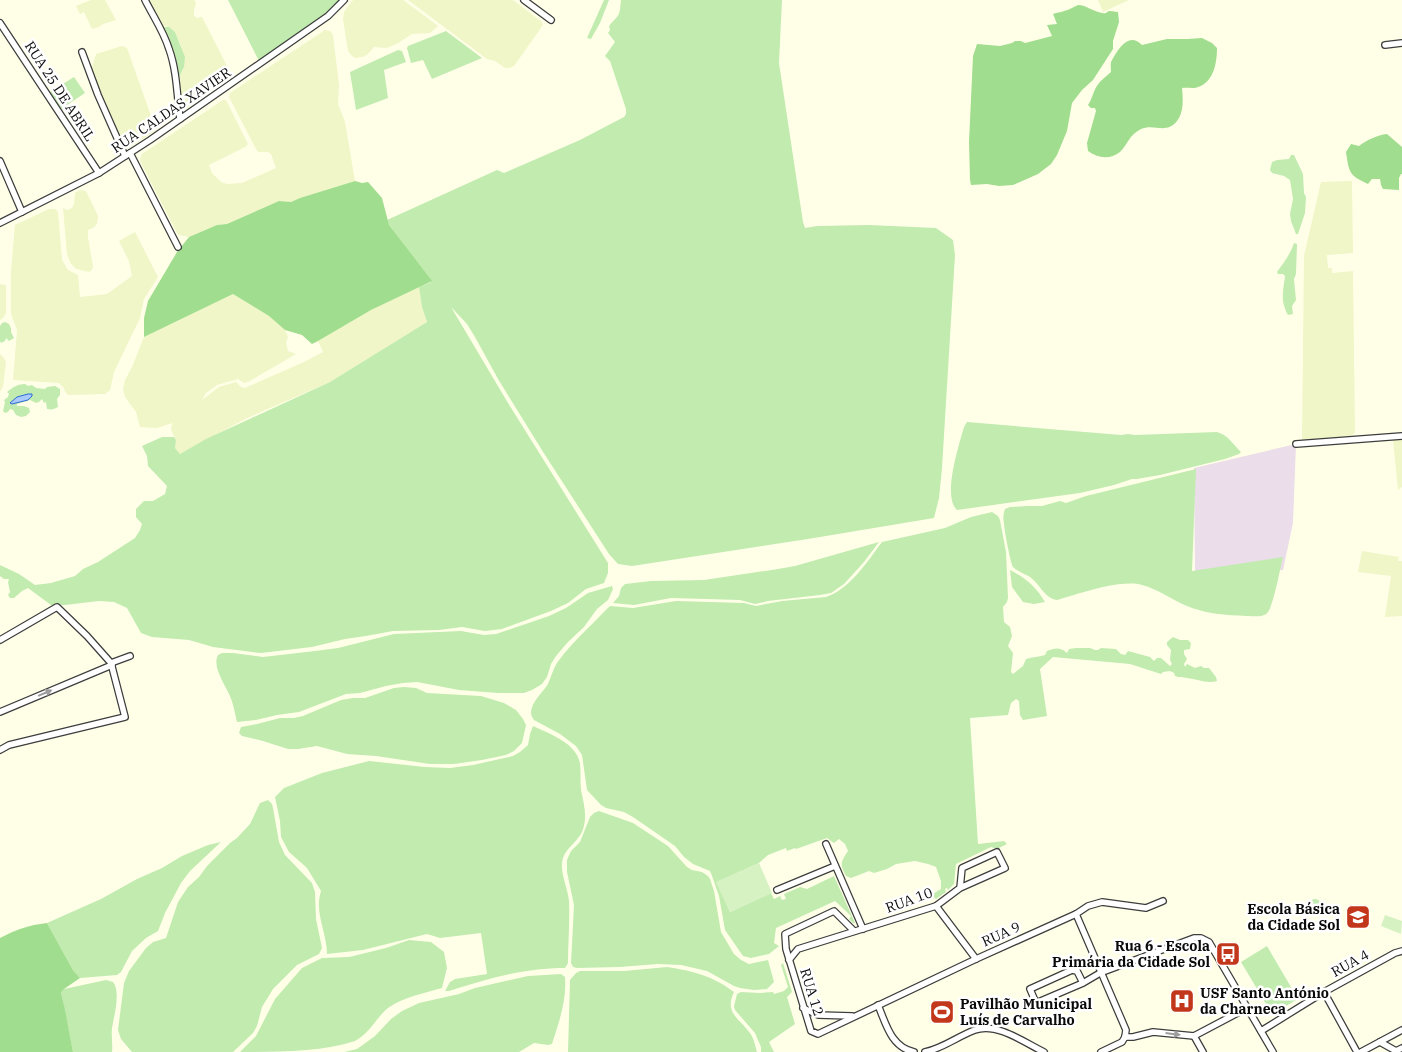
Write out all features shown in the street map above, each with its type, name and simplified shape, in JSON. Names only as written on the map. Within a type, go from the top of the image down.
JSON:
[{"type":"street","points":[[145,0],[163,33],[169,49],[174,68],[180,119]]},
{"type":"street","name":"RUA CALDAS XAVIER","points":[[0,223],[99,173],[128,155],[328,16],[344,0]]},
{"type":"street","points":[[524,0],[551,20]]},
{"type":"street","name":"RUA 25 DE ABRIL","points":[[0,23],[99,173]]},
{"type":"street","points":[[1385,44],[1402,44]]},
{"type":"street","points":[[82,52],[98,95],[178,247]]},
{"type":"street","points":[[0,161],[22,212]]},
{"type":"street","points":[[1296,444],[1402,436]]},
{"type":"street","points":[[0,640],[56,607],[87,636],[112,664],[125,717],[9,745],[0,750]]},
{"type":"street","points":[[0,712],[130,656]]},
{"type":"street","points":[[826,844],[863,929]]},
{"type":"street","name":"RUA 10","points":[[789,960],[798,949],[936,906],[960,888],[1005,868],[998,852],[962,868],[960,888]]},
{"type":"street","points":[[777,890],[835,866]]},
{"type":"street","name":"RUA 9","points":[[811,1031],[818,1034],[1076,914],[1088,906],[1102,902],[1146,908],[1163,901]]},
{"type":"street","points":[[936,906],[976,959]]},
{"type":"street","points":[[789,960],[785,934],[834,911],[854,931]]},
{"type":"street","points":[[1076,914],[1126,1030],[1126,1037],[1122,1042],[1101,1052]]},
{"type":"street","points":[[1082,983],[1077,971],[1072,970],[1030,989],[1036,1003],[1082,983],[1100,973],[1194,938],[1201,938],[1209,942],[1272,1052]]},
{"type":"street","name":"RUA 4","points":[[1261,1031],[1324,992],[1402,951]]},
{"type":"street","name":"RUA 12","points":[[789,960],[811,1031]]},
{"type":"street","points":[[1324,992],[1357,1052]]},
{"type":"street","points":[[878,1005],[896,1043],[914,1052]]},
{"type":"street","name":"RUA 9","points":[[803,1008],[818,1015],[854,1016]]},
{"type":"street","points":[[1126,1037],[1153,1032],[1194,1036],[1247,1008]]},
{"type":"street","points":[[926,1052],[936,1050],[976,1030],[986,1028],[1001,1031],[1044,1052]]},
{"type":"street","points":[[1361,1052],[1402,1030]]},
{"type":"street","points":[[1194,1036],[1203,1052]]},
{"type":"street","points":[[1380,1042],[1396,1051],[1402,1048]]},
{"type":"shaded area","points":[[1296,444],[1293,523],[1283,570],[1195,571],[1194,468]]},
{"type":"green space","points":[[91,0],[105,0],[116,20],[92,29],[84,12],[80,14],[76,6]]},
{"type":"green space","points":[[150,0],[194,0],[196,3],[194,16],[197,18],[202,17],[232,76],[184,110],[182,109],[178,79],[184,67],[181,46],[175,32],[166,26],[163,27]]},
{"type":"green space","points":[[228,0],[339,0],[312,26],[259,61]]},
{"type":"green space","points":[[353,0],[403,0],[438,26],[430,33],[412,34],[387,48],[374,47],[363,57],[355,58],[348,51],[343,19],[344,12]]},
{"type":"green space","points":[[408,0],[513,0],[542,22],[543,25],[514,66],[505,68],[495,61],[487,59]]},
{"type":"green space","points":[[604,0],[609,0],[600,23],[591,39],[587,38]]},
{"type":"green space","points":[[621,0],[782,0],[779,63],[805,228],[869,225],[936,228],[953,240],[955,255],[942,468],[939,498],[934,518],[632,566],[618,564],[609,554],[545,455],[498,379],[467,324],[451,307],[508,403],[608,563],[608,573],[604,583],[586,589],[568,603],[551,611],[502,629],[485,631],[462,627],[439,630],[393,631],[312,647],[261,653],[213,647],[189,640],[152,637],[141,633],[127,608],[114,602],[99,601],[51,605],[28,588],[14,598],[10,598],[8,595],[10,592],[9,579],[4,579],[0,576],[0,565],[19,574],[35,585],[51,583],[75,576],[83,569],[98,562],[135,538],[142,524],[136,517],[136,509],[144,501],[153,501],[165,494],[167,486],[148,466],[147,456],[142,446],[162,437],[174,437],[176,440],[175,448],[180,454],[206,439],[330,382],[427,322],[422,307],[419,287],[431,282],[387,220],[497,170],[504,173],[580,140],[624,117],[626,109],[610,61],[605,56],[615,42],[608,33],[610,25],[619,13]]},
{"type":"green space","points":[[1098,0],[1129,0],[1103,12]]},
{"type":"green space","points":[[1078,5],[1102,13],[1118,12],[1119,22],[1113,41],[1113,49],[1093,80],[1072,103],[1067,131],[1057,155],[1051,164],[1038,174],[1013,185],[971,185],[969,142],[973,56],[977,44],[1000,46],[1015,41],[1025,43],[1052,36],[1047,25],[1057,24],[1053,14]]},
{"type":"green space","points":[[163,27],[169,27],[175,32],[185,57],[184,67],[178,79],[171,47]]},
{"type":"green space","points":[[325,30],[330,31],[333,35],[339,85],[338,104],[345,122],[355,181],[291,202],[279,201],[227,224],[217,225],[189,237],[179,235],[141,163],[142,154],[223,100],[226,100],[248,144],[209,165],[212,173],[221,182],[227,184],[242,183],[276,168],[271,154],[268,152],[258,152],[256,149],[229,97],[230,93]]},
{"type":"green space","points":[[446,31],[482,58],[432,79],[423,60],[411,63],[407,48]]},
{"type":"green space","points":[[1202,38],[1217,48],[1214,71],[1208,81],[1196,88],[1182,88],[1182,110],[1173,125],[1164,128],[1151,127],[1137,131],[1116,155],[1099,157],[1088,151],[1087,143],[1096,111],[1095,108],[1091,108],[1088,105],[1097,86],[1111,72],[1111,61],[1124,43],[1133,40],[1142,45],[1167,39]]},
{"type":"green space","points":[[122,46],[127,48],[156,130],[126,150],[104,104],[92,71],[96,54]]},
{"type":"green space","points":[[398,50],[402,51],[406,62],[384,70],[388,98],[356,110],[350,72]]},
{"type":"green space","points":[[74,77],[85,93],[61,109],[50,92]]},
{"type":"green space","points":[[1387,134],[1402,147],[1402,174],[1399,178],[1399,190],[1383,189],[1380,179],[1372,179],[1368,184],[1361,181],[1353,175],[1348,164],[1346,152],[1351,144],[1359,146],[1372,138]]},
{"type":"green space","points":[[1291,155],[1294,155],[1303,174],[1306,197],[1305,213],[1298,234],[1296,234],[1291,221],[1290,214],[1293,199],[1290,180],[1284,176],[1272,173],[1270,170],[1272,162],[1289,159]]},
{"type":"green space","points":[[355,181],[368,182],[382,198],[389,225],[432,281],[371,310],[312,344],[302,335],[285,330],[269,316],[233,294],[144,337],[144,318],[148,301],[177,252],[189,237],[217,225],[227,224],[279,201],[291,202]]},
{"type":"green space","points":[[1352,181],[1353,253],[1327,255],[1328,268],[1332,268],[1332,273],[1353,271],[1355,433],[1350,436],[1302,440],[1304,256],[1321,182]]},
{"type":"green space","points":[[80,190],[86,191],[98,216],[97,224],[88,230],[93,267],[89,272],[74,267],[67,254],[63,208],[67,210],[72,208],[75,193]]},
{"type":"green space","points":[[49,209],[55,209],[58,212],[62,260],[68,270],[78,275],[80,297],[107,294],[132,276],[129,261],[119,241],[135,232],[158,277],[144,299],[140,318],[114,372],[110,390],[105,394],[69,395],[59,383],[13,380],[17,330],[11,314],[11,271],[15,225]]},
{"type":"green space","points":[[1294,243],[1297,244],[1296,274],[1294,279],[1296,300],[1292,306],[1293,314],[1288,315],[1283,300],[1285,276],[1277,272],[1289,255]]},
{"type":"green space","points":[[0,284],[6,285],[6,313],[0,320]]},
{"type":"green space","points":[[419,287],[422,307],[427,322],[330,382],[245,419],[180,454],[175,448],[176,440],[171,430],[172,423],[157,428],[140,427],[136,412],[125,397],[123,389],[125,380],[144,337],[233,294],[269,316],[285,330],[288,337],[286,343],[288,351],[296,354],[248,382],[244,383],[238,379],[217,385],[206,393],[202,400],[219,387],[236,382],[245,388],[304,362],[323,352],[318,341],[371,310]]},
{"type":"green space","points":[[5,322],[9,324],[14,338],[9,341],[6,338],[1,343],[0,326]]},
{"type":"green space","points":[[0,354],[6,362],[3,386],[0,392]]},
{"type":"green space","points":[[25,384],[36,388],[45,389],[55,386],[60,389],[60,395],[57,399],[58,407],[47,409],[46,402],[44,403],[42,399],[36,403],[30,400],[17,404],[17,406],[29,408],[30,412],[26,416],[16,415],[10,409],[5,413],[3,411],[4,400],[8,397],[9,394],[7,392],[16,386]]},
{"type":"green space","points":[[967,422],[1121,435],[1217,432],[1227,438],[1241,452],[1225,459],[1160,475],[1132,479],[1080,493],[957,510],[951,494],[951,483],[959,446]]},
{"type":"green space","points":[[1402,439],[1402,487],[1398,490],[1393,440]]},
{"type":"green space","points":[[1196,469],[1192,571],[1283,557],[1277,586],[1266,614],[1261,616],[1231,615],[1201,611],[1181,604],[1148,587],[1133,584],[1100,588],[1057,600],[1045,594],[1030,577],[1013,567],[1004,527],[1003,516],[1005,509],[1010,507],[1042,506],[1060,501],[1066,503],[1086,496]]},
{"type":"green space","points":[[992,512],[1000,520],[1006,552],[1008,598],[1003,607],[1004,622],[1010,627],[1012,636],[1008,646],[1013,653],[1011,672],[1013,674],[1023,666],[1026,659],[1045,655],[1047,651],[1055,649],[1060,649],[1067,653],[1069,649],[1076,648],[1095,650],[1101,648],[1116,649],[1121,654],[1125,655],[1128,651],[1150,657],[1154,661],[1157,658],[1161,658],[1170,666],[1172,664],[1170,660],[1171,650],[1167,642],[1173,637],[1180,640],[1188,640],[1191,643],[1190,649],[1184,650],[1187,659],[1184,664],[1185,667],[1187,664],[1195,668],[1201,666],[1209,668],[1217,681],[1206,682],[1178,677],[1170,671],[1161,674],[1130,664],[1053,657],[1040,669],[1047,716],[1023,720],[1020,715],[1019,701],[1016,699],[1011,703],[1008,715],[970,718],[978,844],[1004,841],[1007,844],[997,849],[991,847],[956,864],[954,884],[948,890],[947,888],[945,889],[946,892],[936,899],[931,895],[941,889],[941,881],[936,867],[928,864],[915,861],[896,864],[874,873],[869,871],[851,878],[846,876],[842,864],[843,858],[848,851],[845,844],[839,839],[834,843],[827,838],[796,849],[787,851],[786,848],[768,855],[759,863],[717,882],[730,912],[771,893],[774,899],[780,896],[782,900],[786,899],[784,894],[800,887],[807,889],[834,876],[855,923],[849,919],[851,916],[835,901],[776,928],[774,943],[779,946],[769,954],[751,958],[743,956],[725,930],[719,896],[710,871],[693,864],[675,846],[633,817],[624,812],[601,805],[587,790],[582,755],[576,746],[560,734],[534,720],[531,715],[532,706],[548,684],[556,665],[564,654],[610,606],[633,608],[676,601],[744,603],[756,606],[782,601],[826,597],[843,588],[864,566],[882,542],[945,528],[971,517]]},
{"type":"green space","points":[[879,542],[844,584],[831,593],[755,604],[740,600],[671,598],[634,605],[613,603],[625,584],[651,581],[704,580],[778,569]]},
{"type":"green space","points":[[1362,551],[1399,557],[1398,561],[1402,561],[1402,616],[1385,617],[1391,576],[1358,572]]},
{"type":"green space","points":[[1010,570],[1030,583],[1045,602],[1034,604],[1023,602],[1012,587]]},
{"type":"green space","points":[[612,586],[613,589],[608,600],[597,609],[584,627],[556,656],[542,684],[524,693],[459,690],[417,682],[403,683],[360,693],[346,694],[299,712],[237,722],[232,700],[216,664],[218,655],[222,653],[263,657],[338,648],[394,634],[461,631],[484,635],[496,634],[549,616],[566,608],[588,593]]},
{"type":"green space","points":[[394,688],[416,688],[427,693],[481,696],[504,703],[516,710],[526,725],[522,743],[514,751],[506,755],[454,764],[430,764],[347,754],[317,746],[288,749],[242,736],[239,733],[241,727],[280,718],[303,716],[341,700],[365,698]]},
{"type":"green space","points":[[533,726],[568,745],[578,756],[580,763],[585,821],[582,832],[567,850],[562,864],[569,909],[568,963],[565,968],[520,972],[445,991],[450,982],[455,979],[487,974],[481,933],[440,938],[427,934],[363,950],[327,954],[319,907],[321,891],[307,868],[289,852],[281,837],[275,797],[284,788],[322,773],[369,761],[450,768],[513,756],[528,745]]},
{"type":"green space","points":[[268,800],[272,804],[279,842],[285,855],[312,883],[315,892],[316,919],[322,948],[319,954],[297,965],[273,989],[262,1007],[253,1033],[233,1052],[132,1052],[121,1039],[118,1030],[124,983],[129,971],[146,948],[153,942],[166,938],[178,902],[188,887],[250,824],[260,803]]},
{"type":"green space","points":[[599,811],[633,823],[668,846],[687,867],[708,876],[714,891],[721,932],[734,954],[741,960],[749,964],[768,960],[774,982],[767,989],[740,988],[707,971],[681,965],[573,967],[571,963],[574,905],[567,872],[567,860],[571,851],[580,842],[590,817]]},
{"type":"green space","points":[[221,842],[190,871],[181,883],[165,913],[158,931],[146,938],[132,951],[121,972],[117,975],[80,978],[73,970],[47,923],[101,899],[182,856],[208,845]]},
{"type":"green space","points":[[759,863],[772,893],[730,912],[716,882]]},
{"type":"green space","points":[[1313,899],[1317,899],[1321,905],[1317,911],[1313,911],[1309,907],[1309,903]]},
{"type":"green space","points":[[1385,915],[1402,921],[1401,934],[1381,926]]},
{"type":"green space","points":[[47,923],[73,970],[80,978],[61,993],[73,1052],[0,1052],[0,938],[22,928]]},
{"type":"green space","points":[[409,940],[431,942],[444,952],[447,968],[442,988],[394,1004],[384,1012],[365,1034],[355,1041],[314,1049],[240,1052],[256,1036],[275,999],[302,968],[322,958],[349,957]]},
{"type":"green space","points":[[1267,946],[1298,999],[1272,1014],[1241,962]]},
{"type":"green space","points":[[783,963],[792,992],[787,997],[795,1024],[769,1042],[774,1052],[761,1052],[761,1047],[755,1033],[735,1010],[734,1006],[737,994],[741,992],[773,992],[774,994],[784,991],[788,987],[781,965]]},
{"type":"green space","points":[[667,967],[702,975],[726,986],[734,992],[731,999],[732,1010],[751,1035],[757,1052],[568,1052],[570,980],[576,973],[580,971],[624,971]]},
{"type":"green space","points":[[561,974],[565,977],[565,994],[552,1044],[534,1043],[519,1052],[344,1052],[357,1049],[375,1036],[391,1019],[419,1003],[528,976]]},
{"type":"green space","points":[[106,980],[113,982],[116,992],[112,1052],[73,1052],[61,993],[64,989]]},
{"type":"water","points":[[32,394],[32,396],[28,400],[10,403],[17,397]]},
{"type":"place","name":"Escola Básica da Cidade Sol","points":[[1358,917]]},
{"type":"place","name":"Rua 6 - Escola Primária da Cidade Sol","points":[[1228,954]]},
{"type":"place","name":"USF Santo António da Charneca","points":[[1182,1001]]},
{"type":"place","name":"Pavilhão Municipal Luís de Carvalho","points":[[942,1012]]}]
